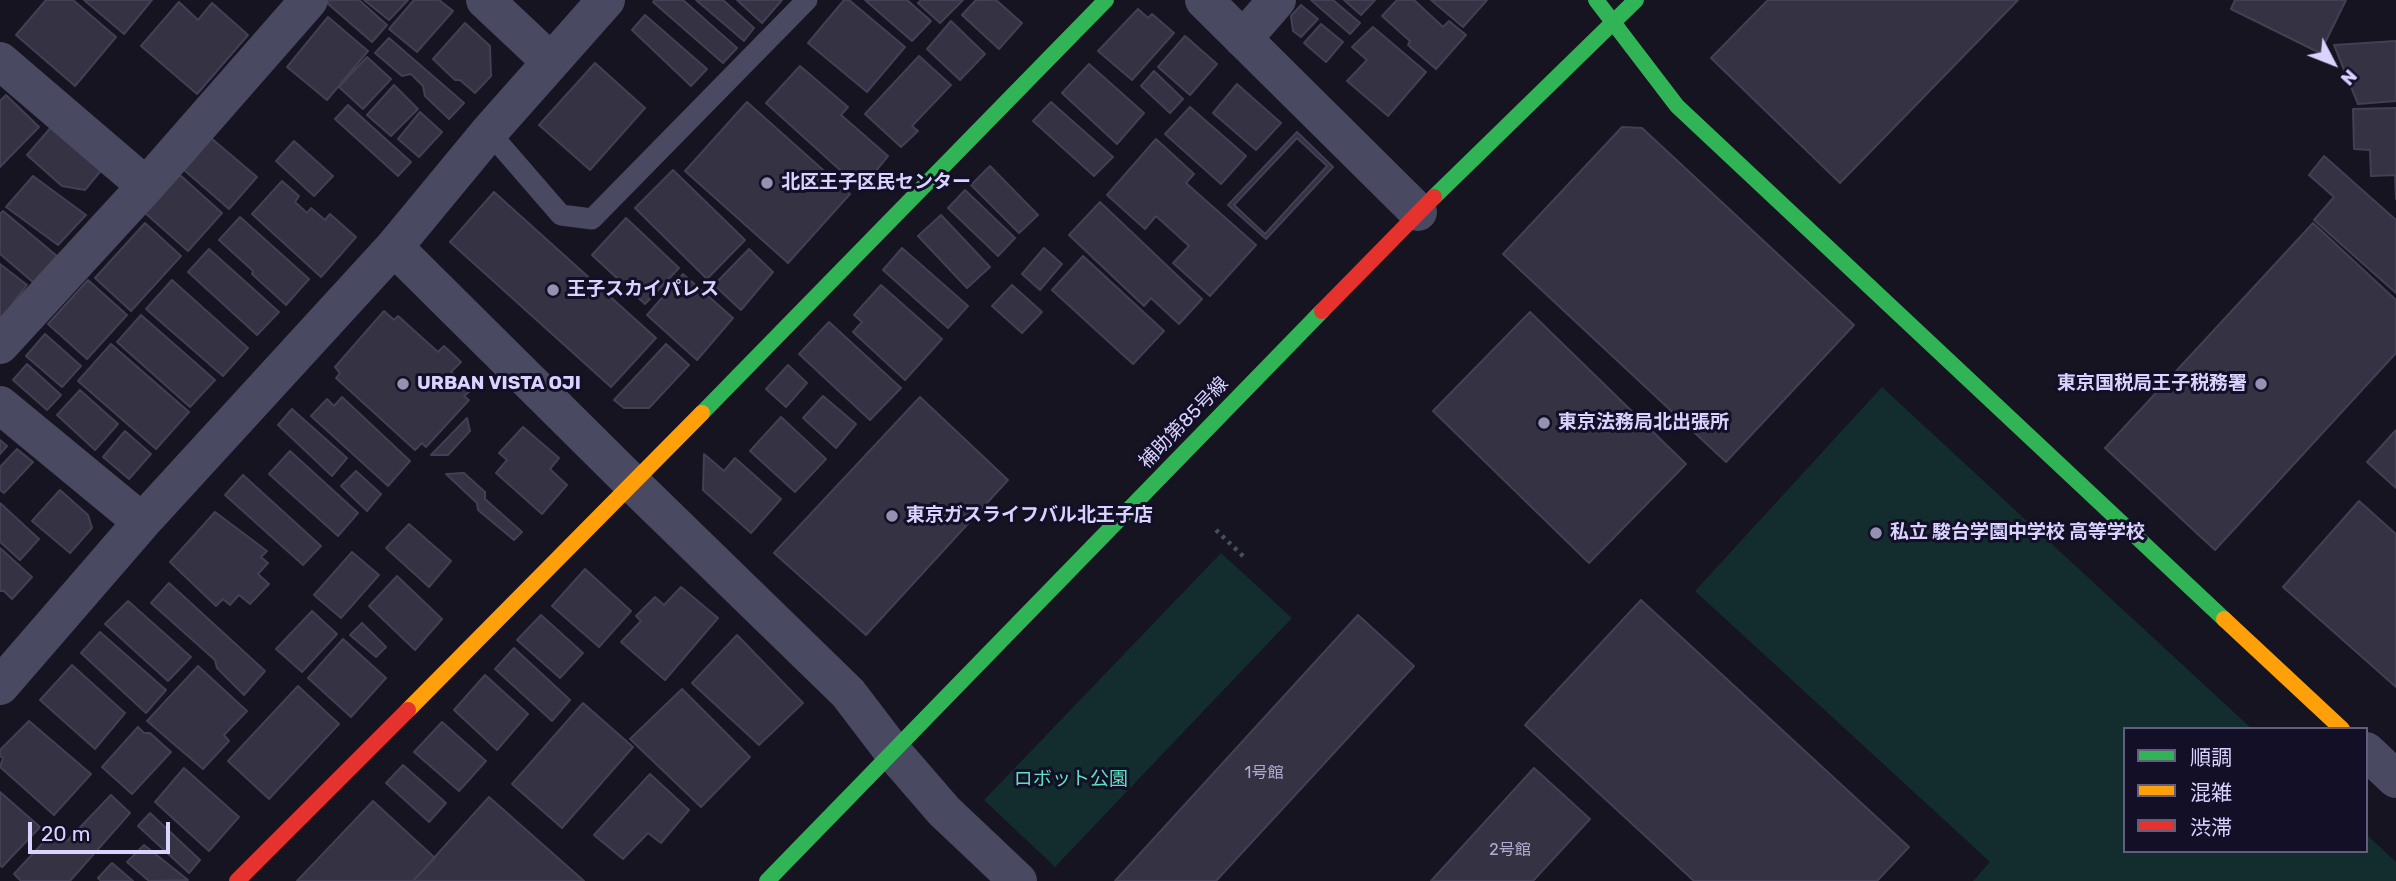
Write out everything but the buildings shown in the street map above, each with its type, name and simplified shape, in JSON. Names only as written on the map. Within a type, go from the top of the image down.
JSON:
[{"type":"street","points":[[0,345],[146,186],[309,0]]},
{"type":"street","points":[[485,0],[551,62]]},
{"type":"street","points":[[0,686],[142,522],[394,247],[489,132],[606,0]]},
{"type":"street","points":[[237,881],[633,484],[1106,0]]},
{"type":"street","points":[[1204,0],[1418,212]]},
{"type":"street","points":[[1242,39],[1277,0]]},
{"type":"street","points":[[1596,0],[1677,106],[2340,727]]},
{"type":"street","name":"補助第85号線","points":[[767,881],[1418,212],[1636,0]]},
{"type":"street","points":[[0,61],[146,186]]},
{"type":"street","points":[[394,247],[848,693],[893,752],[944,811],[1018,881]]},
{"type":"street","points":[[0,405],[142,522]]},
{"type":"street","points":[[2368,753],[2396,779]]},
{"type":"lane","points":[[489,132],[561,215],[592,219],[807,0]]},
{"type":"path","points":[[1216,530],[1245,558]]},
{"type":"green space","points":[[1882,387],[2250,727],[2123,727],[2123,853],[2368,853],[2368,836],[2396,862],[2396,881],[1973,881],[1990,862],[1695,591]]},
{"type":"green space","name":"ロボット公園","points":[[1221,553],[1292,618],[1055,867],[984,800]]},
{"type":"traffic: fast","points":[[702,413],[1106,0]]},
{"type":"traffic: fast","points":[[1596,0],[1677,106],[2224,619]]},
{"type":"traffic: fast","points":[[1434,197],[1636,0]]},
{"type":"traffic: fast","points":[[767,881],[1322,311]]},
{"type":"traffic: slow","points":[[408,710],[702,413]]},
{"type":"traffic: slow","points":[[2224,619],[2340,727]]},
{"type":"traffic: jam","points":[[1322,311],[1434,197]]},
{"type":"traffic: jam","points":[[237,881],[408,710]]},
{"type":"place","name":"北区王子区民センター","points":[[767,183]]},
{"type":"place","name":"王子スカイパレス","points":[[553,290]]},
{"type":"place","name":"URBAN VISTA OJI","points":[[403,384]]},
{"type":"place","name":"東京国税局王子税務署","points":[[2261,384]]},
{"type":"place","name":"東京法務局北出張所","points":[[1544,423]]},
{"type":"place","name":"東京ガスライフバル北王子店","points":[[892,516]]},
{"type":"place","name":"私立 駿台学園中学校 高等学校","points":[[1876,533]]}]
